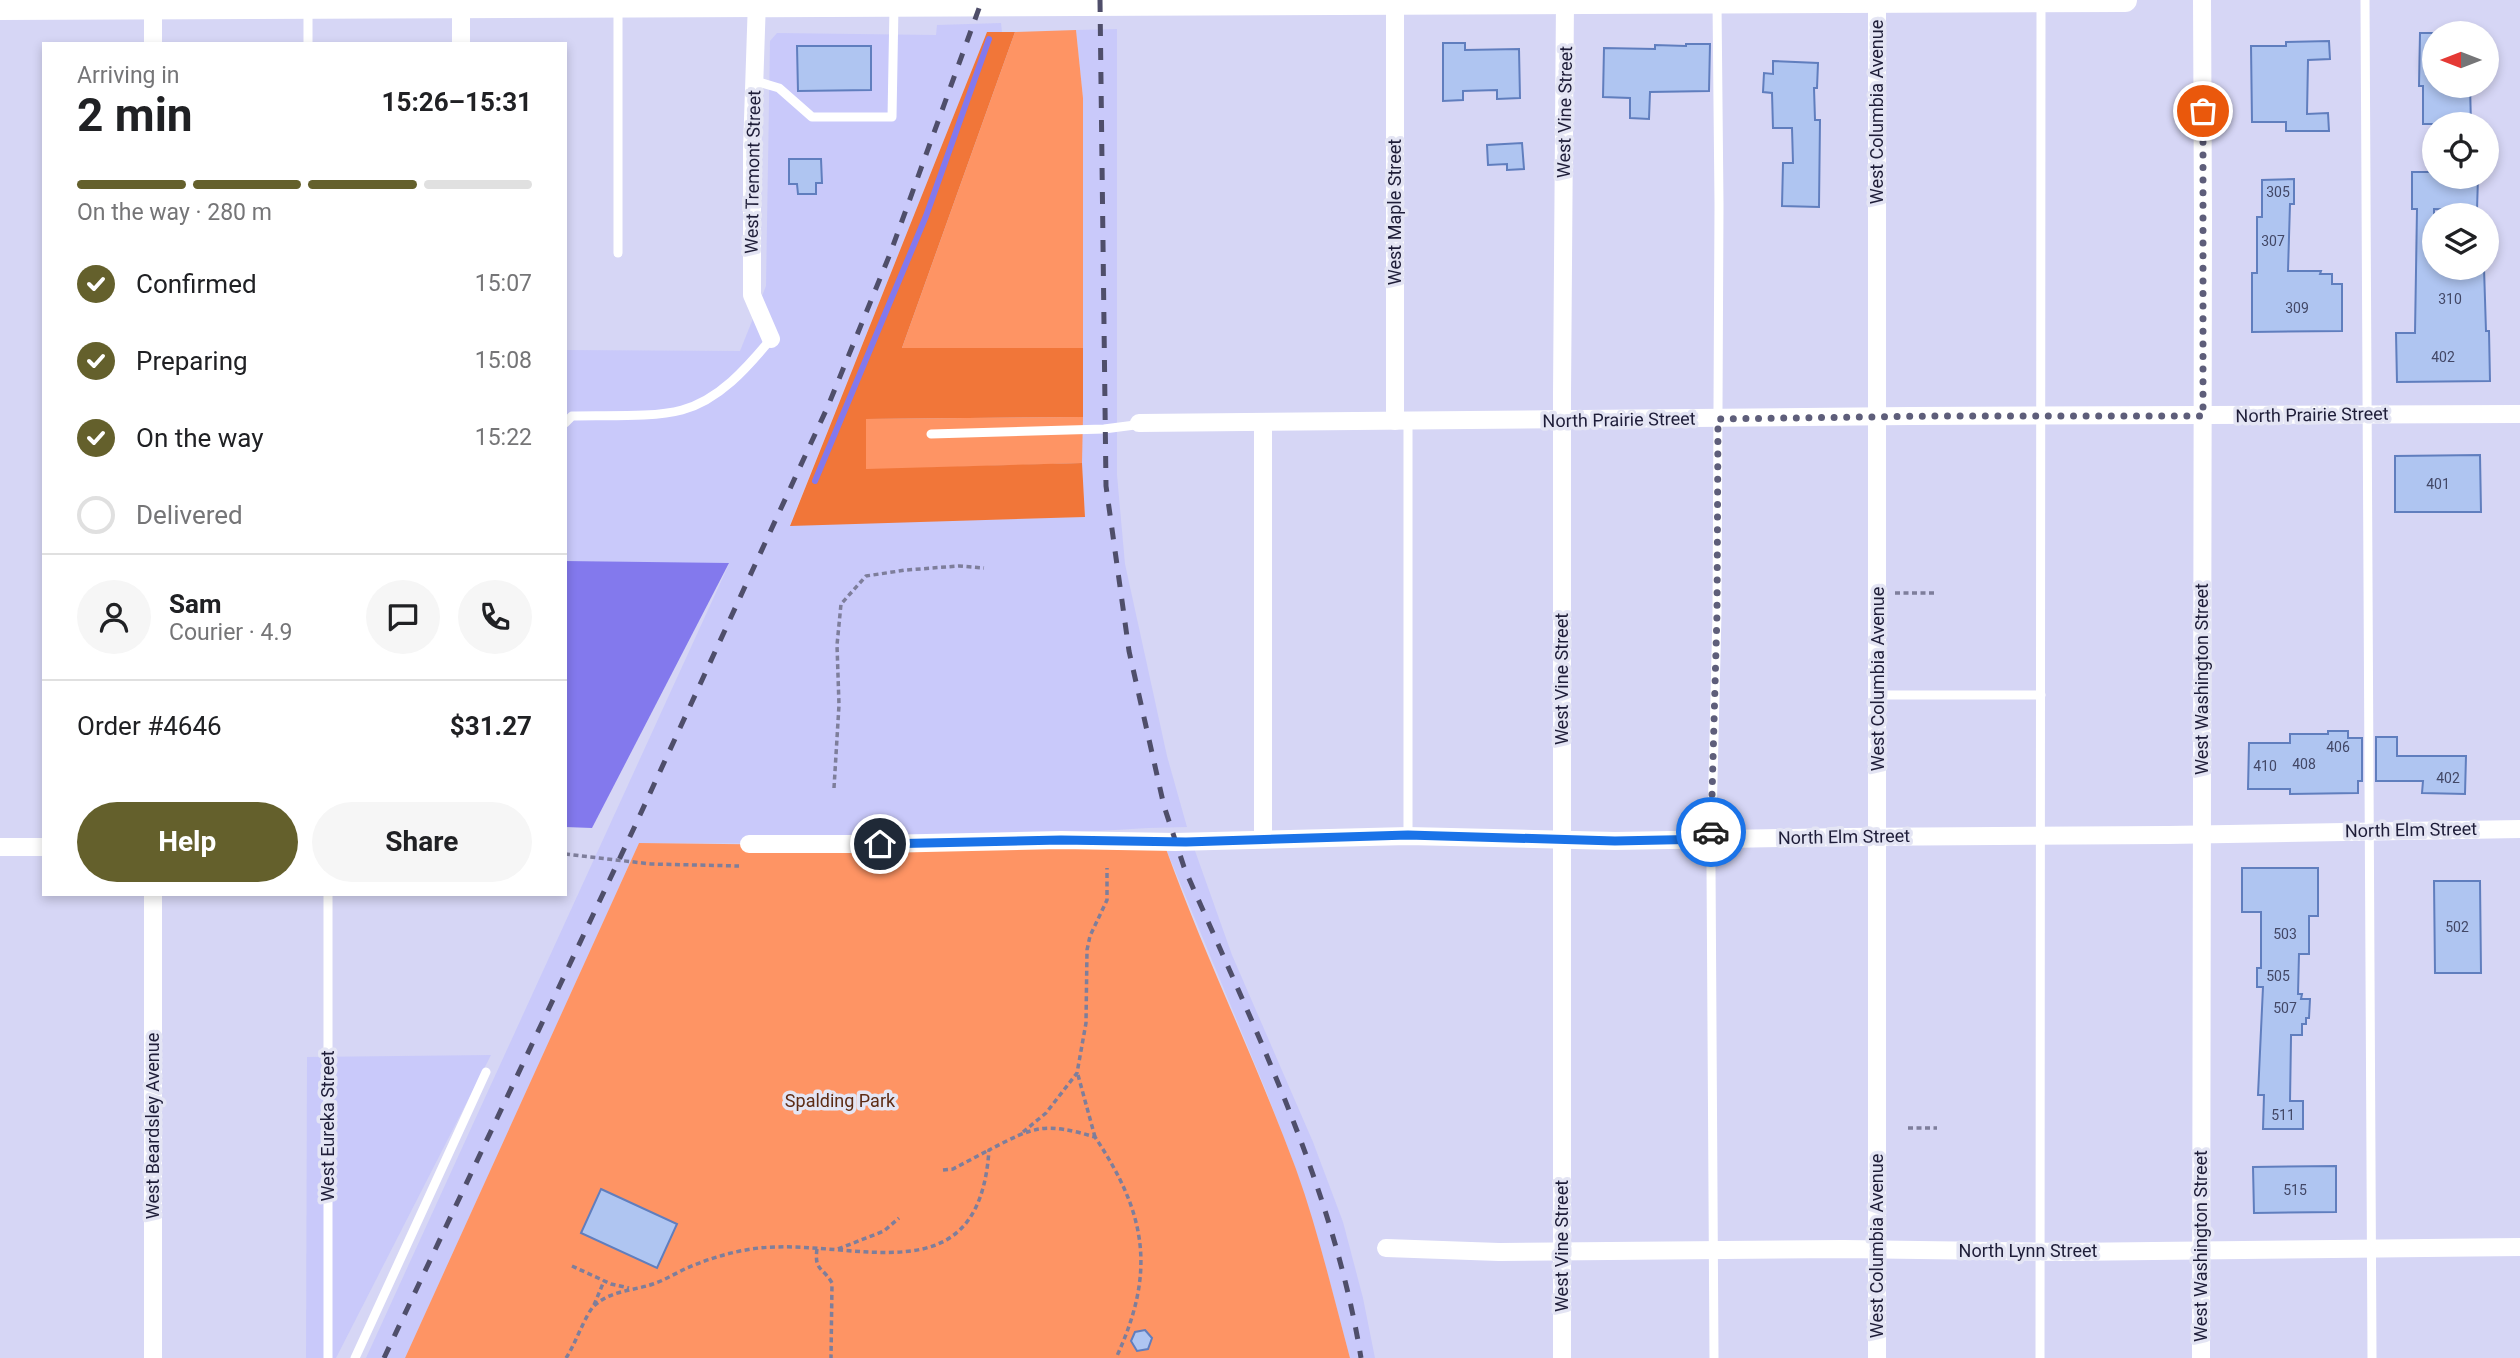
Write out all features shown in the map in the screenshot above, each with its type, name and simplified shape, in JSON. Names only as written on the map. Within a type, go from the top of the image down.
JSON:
[{"type":"main road","points":[[0,8],[309,3],[2125,0]]},
{"type":"street","name":"West Columbia Avenue","points":[[1877,0],[1877,1358]]},
{"type":"street","name":"West Washington Street","points":[[2201,1358],[2202,0]]},
{"type":"street","name":"West Maple Street","points":[[1395,1],[1402,421]]},
{"type":"street","name":"West Vine Street","points":[[1562,1358],[1565,1]]},
{"type":"street","name":"West Tremont Street","points":[[757,2],[752,150],[752,295],[771,340]]},
{"type":"street","points":[[461,3],[461,42]]},
{"type":"street","points":[[153,4],[153,42]]},
{"type":"street","name":"North Prairie Street","points":[[1139,423],[2041,415],[2520,414]]},
{"type":"street","points":[[1263,422],[1263,839]]},
{"type":"street","name":"North Elm Street","points":[[749,844],[1061,840],[1175,842],[1408,835],[1615,841],[2520,829]]},
{"type":"street","points":[[0,847],[42,847]]},
{"type":"street","name":"West Beardsley Avenue","points":[[153,896],[153,1358]]},
{"type":"street","name":"North Lynn Street","points":[[1386,1248],[1499,1252],[2520,1247]]},
{"type":"lane","points":[[2365,0],[2372,1358]]},
{"type":"lane","points":[[1714,1358],[1711,839],[1717,613],[1717,1]]},
{"type":"lane","points":[[2040,1358],[2041,1]]},
{"type":"lane","points":[[309,3],[309,42]]},
{"type":"lane","points":[[618,3],[618,253]]},
{"type":"lane","points":[[755,81],[779,88],[812,117],[892,117],[894,4]]},
{"type":"lane","points":[[567,421],[572,416],[682,410],[718,393],[750,365],[771,340]]},
{"type":"lane","points":[[1402,421],[1408,835]]},
{"type":"lane","points":[[931,434],[1104,429],[1139,423]]},
{"type":"lane","points":[[1878,695],[2041,695]]},
{"type":"lane","name":"West Eureka Street","points":[[328,896],[328,1358]]},
{"type":"lane","points":[[355,1358],[486,1072]]},
{"type":"path","points":[[834,788],[839,705],[837,645],[841,604],[866,576],[959,566],[984,568]]},
{"type":"path","points":[[1878,593],[1934,593]]},
{"type":"path","points":[[567,854],[651,864],[739,866]]},
{"type":"path","points":[[1107,867],[1107,900],[1090,936],[1087,950],[1086,1023],[1077,1073],[1095,1137],[1122,1181],[1140,1230],[1141,1281],[1127,1334],[1116,1358]]},
{"type":"path","points":[[943,1170],[953,1170],[1022,1132],[1046,1113],[1077,1073]]},
{"type":"path","points":[[1022,1132],[1050,1126],[1095,1137]]},
{"type":"path","points":[[1908,1128],[1937,1128]]},
{"type":"path","points":[[593,1307],[630,1288],[653,1284],[708,1260],[744,1250],[773,1247],[836,1249],[852,1253],[921,1250],[948,1239],[969,1220],[978,1206],[988,1175],[989,1150]]},
{"type":"path","points":[[836,1249],[884,1231],[900,1218]]},
{"type":"path","points":[[817,1249],[818,1268],[832,1283],[831,1358]]},
{"type":"path","points":[[572,1266],[604,1281],[630,1288]]},
{"type":"path","points":[[566,1358],[604,1281]]},
{"type":"path","points":[[1127,1334],[1133,1336]]},
{"type":"shaded area","points":[[1001,23],[1002,32],[987,32],[790,525],[1085,517],[1082,463],[1083,98],[1076,30],[1117,29],[1117,475],[1125,564],[1167,756],[1187,827],[880,844],[639,843],[405,1358],[366,1358],[729,564],[567,561],[567,350],[740,351],[766,286],[770,41],[777,33],[936,35],[937,25]]},
{"type":"shaded area","points":[[987,32],[1015,32],[902,348],[1083,348],[1083,417],[866,419],[866,469],[1082,463],[1085,517],[790,526]]},
{"type":"shaded area","points":[[567,561],[729,563],[592,828],[567,827]]},
{"type":"shaded area","points":[[1194,848],[1232,955],[1313,1142],[1343,1222],[1375,1358],[1350,1358],[1297,1172],[1166,849]]},
{"type":"shaded area","points":[[491,1055],[336,1358],[306,1358],[307,1057]]},
{"type":"green space","points":[[1076,30],[1083,98],[1083,348],[902,348],[1015,32]]},
{"type":"green space","points":[[1083,417],[1082,463],[866,470],[866,419]]},
{"type":"green space","name":"Spalding Park","points":[[639,843],[1166,849],[1296,1169],[1350,1358],[405,1358]]},
{"type":"building","points":[[2420,33],[2422,33],[2422,86],[2419,86]]},
{"type":"building","points":[[2329,41],[2330,59],[2308,60],[2307,114],[2328,113],[2329,131],[2286,131],[2286,122],[2252,122],[2251,46],[2286,46],[2286,42]]},
{"type":"building","points":[[1443,43],[1465,43],[1465,50],[1519,49],[1520,98],[1497,99],[1497,90],[1463,91],[1463,100],[1443,101]]},
{"type":"building","points":[[1710,44],[1709,91],[1650,92],[1649,119],[1630,118],[1630,98],[1603,97],[1604,48],[1655,49],[1655,45]]},
{"type":"building","points":[[797,46],[871,46],[871,90],[798,91]]},
{"type":"building","points":[[1773,61],[1818,63],[1817,88],[1814,88],[1815,120],[1820,120],[1819,207],[1782,206],[1783,163],[1793,163],[1792,128],[1773,128],[1772,93],[1763,92],[1764,73],[1773,74]]},
{"type":"building","points":[[2423,98],[2470,98],[2471,112],[2423,112]]},
{"type":"building","points":[[1522,143],[1524,169],[1507,170],[1507,164],[1488,165],[1487,145]]},
{"type":"building","points":[[789,159],[821,159],[822,183],[816,183],[816,194],[798,194],[797,184],[789,184]]},
{"type":"building","points":[[2412,172],[2422,172],[2422,189],[2478,189],[2477,203],[2422,203],[2422,280],[2484,280],[2490,381],[2397,382],[2396,333],[2415,333],[2417,209],[2412,209]]},
{"type":"building","points":[[2294,179],[2294,204],[2290,204],[2288,271],[2321,271],[2320,274],[2332,274],[2332,284],[2342,284],[2342,331],[2252,332],[2252,273],[2257,273],[2257,217],[2262,217],[2262,180]]},
{"type":"building","points":[[2480,455],[2481,512],[2395,512],[2395,456]]},
{"type":"building","points":[[2328,731],[2348,731],[2348,738],[2362,738],[2362,781],[2358,781],[2358,793],[2290,794],[2290,789],[2248,789],[2249,743],[2290,743],[2290,734],[2328,734]]},
{"type":"building","points":[[2376,737],[2397,737],[2397,756],[2466,756],[2465,794],[2422,793],[2423,781],[2376,781]]},
{"type":"building","points":[[2242,868],[2318,868],[2318,916],[2309,916],[2309,954],[2299,954],[2298,994],[2302,994],[2301,999],[2310,999],[2309,1018],[2306,1018],[2306,1024],[2302,1024],[2302,1035],[2291,1035],[2290,1101],[2303,1101],[2303,1129],[2263,1129],[2264,1095],[2258,1095],[2263,987],[2257,987],[2257,968],[2261,968],[2261,912],[2242,912]]},
{"type":"building","points":[[2434,881],[2480,881],[2481,973],[2435,973]]},
{"type":"building","points":[[2336,1166],[2336,1212],[2254,1213],[2253,1167]]},
{"type":"building","points":[[601,1189],[677,1224],[657,1268],[581,1233]]},
{"type":"building","points":[[1145,1330],[1152,1338],[1148,1349],[1137,1351],[1131,1341],[1135,1332]]},
{"type":"waterway","points":[[815,481],[926,216],[989,39]]},
{"type":"railway","points":[[384,1358],[634,828],[828,406],[890,254],[982,0]]},
{"type":"railway","points":[[1100,0],[1106,486],[1129,651],[1164,806],[1184,867],[1263,1047],[1311,1169],[1348,1294],[1361,1358]]},
{"type":"way so far","points":[[1711,832],[1717,613],[1718,419],[2203,416],[2203,111]]},
{"type":"route","points":[[880,844],[1061,840],[1186,842],[1408,835],[1585,838],[1615,841],[1711,839],[1711,832]]}]
